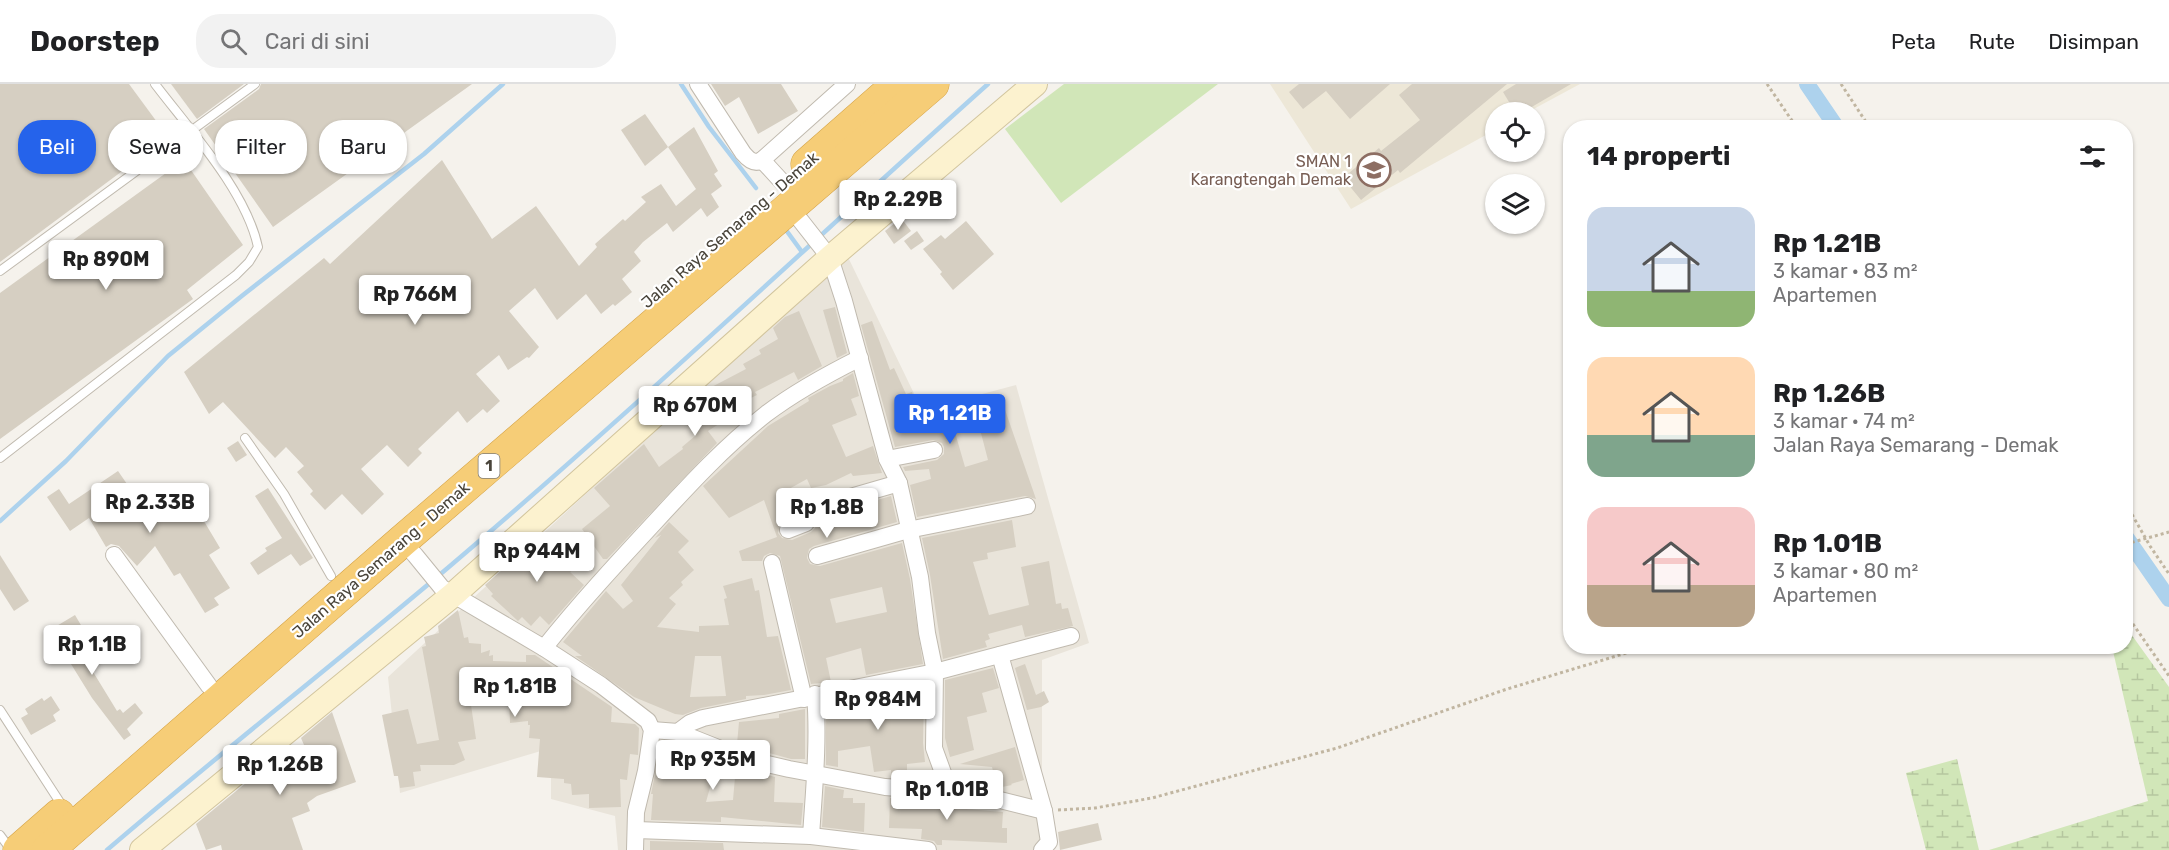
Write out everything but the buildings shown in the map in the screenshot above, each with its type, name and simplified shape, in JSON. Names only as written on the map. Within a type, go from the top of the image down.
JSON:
[{"type":"highway","name":"Jalan Raya Semarang - Demak","points":[[19,850],[780,184],[898,84]]},
{"type":"highway","name":"Jalan Raya Semarang - Demak","points":[[48,850],[408,548],[780,184],[933,84]]},
{"type":"street","points":[[698,84],[743,153],[750,161],[757,162],[780,184],[827,255],[860,358],[887,459],[899,483],[920,577],[927,633],[935,672],[934,748],[950,792]]},
{"type":"street","points":[[780,184],[847,84]]},
{"type":"street","points":[[142,850],[448,591],[827,255],[1035,84]]},
{"type":"street","points":[[544,648],[584,598],[694,480],[735,440],[768,413],[832,372],[860,358]]},
{"type":"street","points":[[887,459],[934,450]]},
{"type":"street","points":[[788,530],[806,523],[809,510],[816,507],[899,483]]},
{"type":"street","points":[[817,556],[908,530],[1027,506]]},
{"type":"street","points":[[408,548],[448,591],[601,685],[648,721],[652,730],[646,771],[636,812],[635,850]]},
{"type":"street","points":[[114,555],[209,686]]},
{"type":"street","points":[[772,563],[809,696],[815,774],[811,836]]},
{"type":"street","points":[[678,732],[690,723],[703,718],[935,672],[1071,636]]},
{"type":"street","points":[[1000,655],[1044,811],[1049,842],[1042,850]]},
{"type":"street","points":[[652,730],[678,732],[746,759],[815,774],[885,787],[992,798],[1044,811]]},
{"type":"street","points":[[636,830],[811,836],[852,846],[928,850]]},
{"type":"lane","points":[[155,84],[182,120]]},
{"type":"lane","points":[[203,122],[255,84]]},
{"type":"lane","points":[[0,458],[249,262],[258,247],[248,214],[222,172],[203,148]]},
{"type":"lane","points":[[0,271],[132,174]]},
{"type":"lane","points":[[244,438],[284,494],[331,576]]},
{"type":"lane","points":[[0,710],[64,810]]},
{"type":"lane","points":[[0,835],[11,850]]},
{"type":"path","points":[[1767,84],[1792,120]]},
{"type":"path","points":[[1841,84],[1865,120]]},
{"type":"path","points":[[2133,516],[2169,574]]},
{"type":"path","points":[[2133,542],[2169,532]]},
{"type":"path","points":[[2133,624],[2169,676]]},
{"type":"path","points":[[1044,811],[1095,808],[1152,798],[1337,748],[1507,689],[1626,654]]},
{"type":"shaded area","name":"SMAN 1 Karangtengah Demak","points":[[1270,84],[1580,84],[1545,103],[1485,102],[1485,135],[1351,209]]},
{"type":"shaded area","points":[[846,253],[922,410],[1016,385],[1089,643],[1042,660],[1042,850],[618,850],[615,816],[551,799],[551,748],[400,793],[388,677]]},
{"type":"green space","points":[[1064,84],[1218,84],[1061,203],[1005,129]]},
{"type":"green space","points":[[2133,637],[2169,687],[2169,850],[1989,850],[2148,801],[2114,654],[2133,654]]},
{"type":"green space","points":[[1957,759],[1979,850],[1926,850],[1906,773]]},
{"type":"waterway","points":[[0,521],[66,461],[168,356],[424,154],[503,84]]},
{"type":"waterway","points":[[681,84],[709,127],[756,188]]},
{"type":"waterway","points":[[107,850],[519,507],[988,84]]},
{"type":"waterway","points":[[1807,84],[1832,120]]},
{"type":"waterway","points":[[786,230],[802,252]]},
{"type":"waterway","points":[[2133,547],[2169,599]]},
{"type":"place","name":"SMAN 1 Karangtengah Demak","points":[[1374,170]]}]
